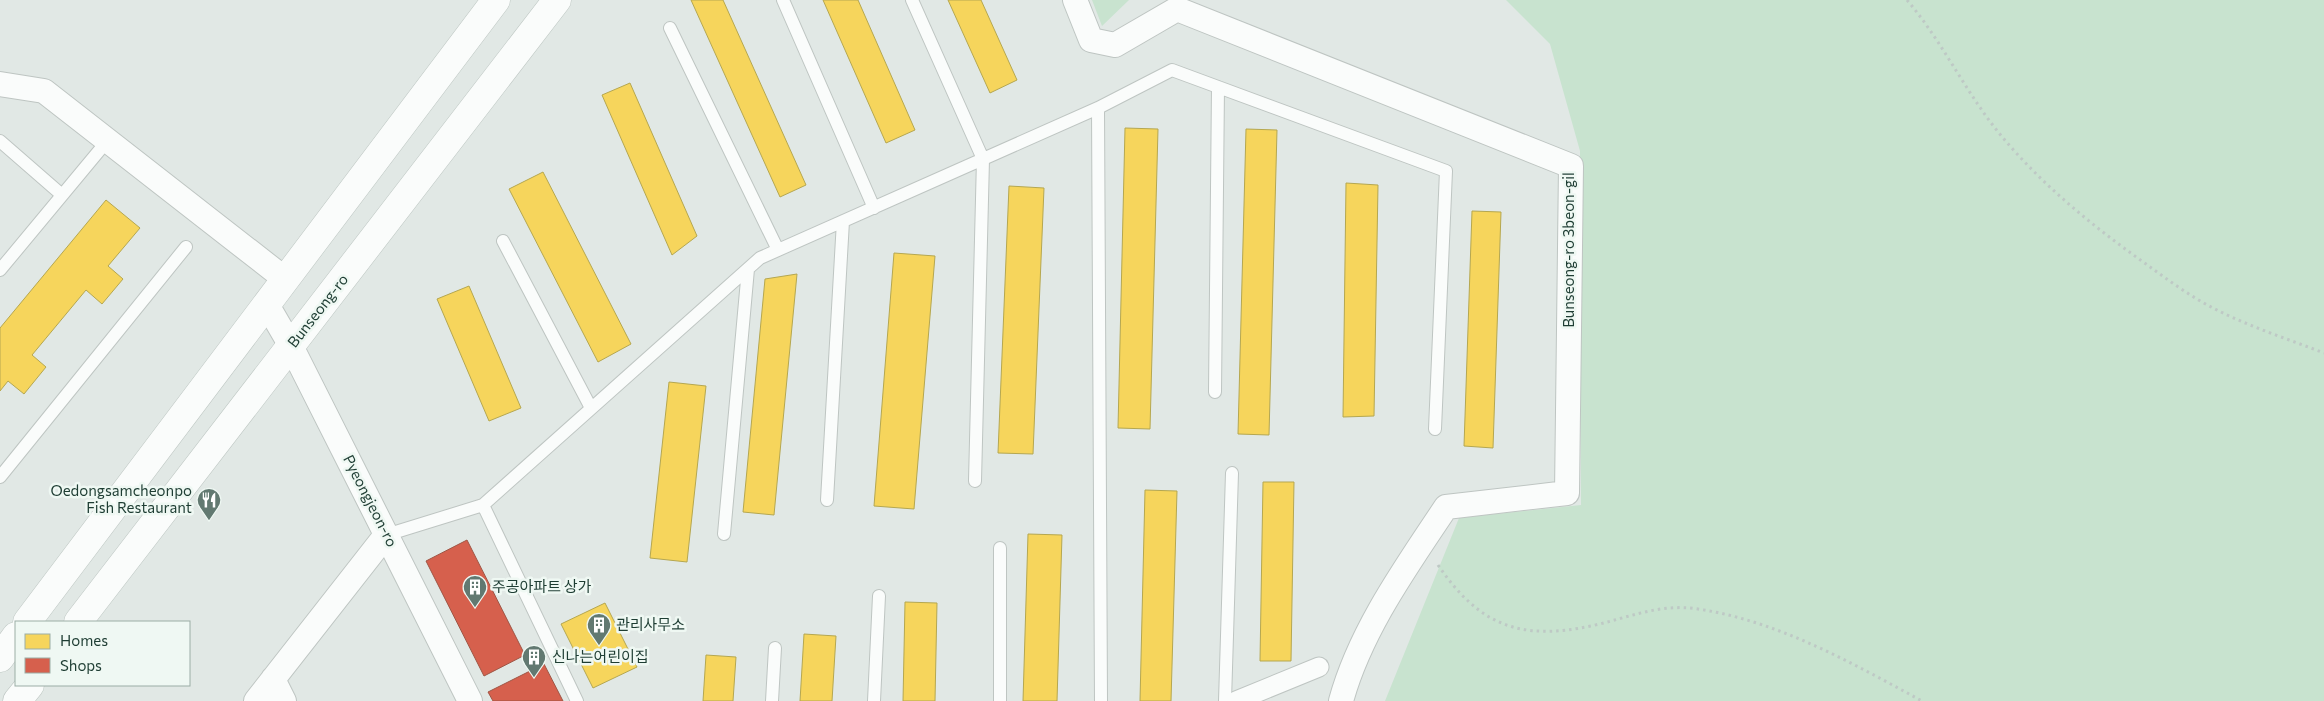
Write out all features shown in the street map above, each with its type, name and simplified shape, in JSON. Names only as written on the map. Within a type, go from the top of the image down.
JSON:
[{"type":"main road","points":[[28,621],[496,0]]},
{"type":"main road","name":"Bunseong-ro","points":[[79,621],[557,0]]},
{"type":"main road","points":[[0,658],[15,637]]},
{"type":"main road","points":[[17,701],[29,686]]},
{"type":"street","name":"Bunseong-ro 3beon-gil","points":[[1075,0],[1091,40],[1115,45],[1177,9],[1571,166],[1567,493],[1446,507],[1390,591],[1347,681],[1341,701]]},
{"type":"street","points":[[0,84],[44,91],[285,279]]},
{"type":"street","name":"Pyeongjeon-ro","points":[[266,303],[291,346],[470,701]]},
{"type":"street","points":[[256,701],[386,535]]},
{"type":"street","points":[[1236,701],[1319,667]]},
{"type":"street","points":[[273,680],[284,701]]},
{"type":"lane","points":[[784,0],[874,208]]},
{"type":"lane","points":[[912,0],[983,159],[975,481]]},
{"type":"lane","points":[[670,28],[778,250]]},
{"type":"lane","points":[[386,535],[483,505],[760,258],[1098,108],[1172,70],[1446,171],[1435,429]]},
{"type":"lane","points":[[1215,392],[1218,87]]},
{"type":"lane","points":[[1098,108],[1101,701]]},
{"type":"lane","points":[[0,140],[62,195]]},
{"type":"lane","points":[[0,270],[108,140]]},
{"type":"lane","points":[[827,500],[843,221]]},
{"type":"lane","points":[[503,241],[591,408]]},
{"type":"lane","points":[[1,473],[186,247]]},
{"type":"lane","points":[[724,534],[748,269]]},
{"type":"lane","points":[[1225,701],[1232,472]]},
{"type":"lane","points":[[483,505],[577,701]]},
{"type":"lane","points":[[1000,548],[1000,701]]},
{"type":"lane","points":[[874,701],[879,596]]},
{"type":"lane","points":[[772,701],[775,648]]},
{"type":"path","points":[[1907,0],[1943,47],[1977,104],[1995,128],[2023,160],[2091,223],[2178,288],[2214,309],[2324,353]]},
{"type":"path","points":[[1424,539],[1436,562],[1456,590],[1478,611],[1504,625],[1536,631],[1566,630],[1591,626],[1661,608],[1706,611],[1746,621],[1811,644],[1868,671],[1922,701]]},
{"type":"green space","points":[[1092,0],[1129,0],[1102,26]]},
{"type":"green space","points":[[1506,0],[2324,0],[2324,701],[1385,701],[1459,518],[1581,505],[1580,151],[1550,44]]},
{"type":"building: Homes","points":[[691,0],[723,0],[806,185],[780,197]]},
{"type":"building: Homes","points":[[823,0],[858,0],[915,130],[886,143]]},
{"type":"building: Homes","points":[[948,0],[981,0],[1017,80],[990,93]]},
{"type":"building: Homes","points":[[630,83],[697,236],[672,255],[602,95]]},
{"type":"building: Homes","points":[[1125,128],[1158,129],[1150,429],[1118,428]]},
{"type":"building: Homes","points":[[1246,129],[1277,130],[1269,435],[1238,434]]},
{"type":"building: Homes","points":[[543,172],[631,344],[598,362],[509,189]]},
{"type":"building: Homes","points":[[1346,183],[1378,185],[1374,416],[1343,417]]},
{"type":"building: Homes","points":[[1009,186],[1044,188],[1033,454],[998,453]]},
{"type":"building: Homes","points":[[106,200],[140,228],[108,266],[123,279],[102,304],[86,290],[32,355],[46,367],[24,394],[8,381],[0,391],[0,328]]},
{"type":"building: Homes","points":[[1472,211],[1501,212],[1493,448],[1464,446]]},
{"type":"building: Homes","points":[[894,253],[935,256],[914,509],[874,506]]},
{"type":"building: Homes","points":[[797,274],[774,515],[743,512],[765,279]]},
{"type":"building: Homes","points":[[469,286],[521,408],[489,421],[437,299]]},
{"type":"building: Homes","points":[[669,382],[706,386],[687,562],[650,558]]},
{"type":"building: Homes","points":[[1263,482],[1294,482],[1291,661],[1260,661]]},
{"type":"building: Homes","points":[[1145,490],[1177,491],[1171,701],[1140,701]]},
{"type":"building: Homes","points":[[1028,534],[1062,535],[1057,701],[1023,701]]},
{"type":"building: Homes","points":[[905,602],[937,603],[935,701],[903,701]]},
{"type":"building: Homes","name":"관리사무소","points":[[605,603],[637,667],[593,688],[561,624]]},
{"type":"building: Homes","points":[[804,634],[836,636],[832,701],[800,701]]},
{"type":"building: Homes","points":[[706,655],[736,657],[733,701],[703,701]]},
{"type":"building: Shops","name":"주공아파트 상가","points":[[467,540],[525,655],[484,676],[426,561]]},
{"type":"building: Shops","name":"신나는어린이집","points":[[544,664],[563,701],[493,701],[488,692]]},
{"type":"place","name":"Oedongsamcheonpo Fish Restaurant","points":[[209,521]]},
{"type":"place","name":"주공아파트 상가","points":[[475,608]]},
{"type":"place","name":"관리사무소","points":[[599,646]]},
{"type":"place","name":"신나는어린이집","points":[[534,678]]}]
